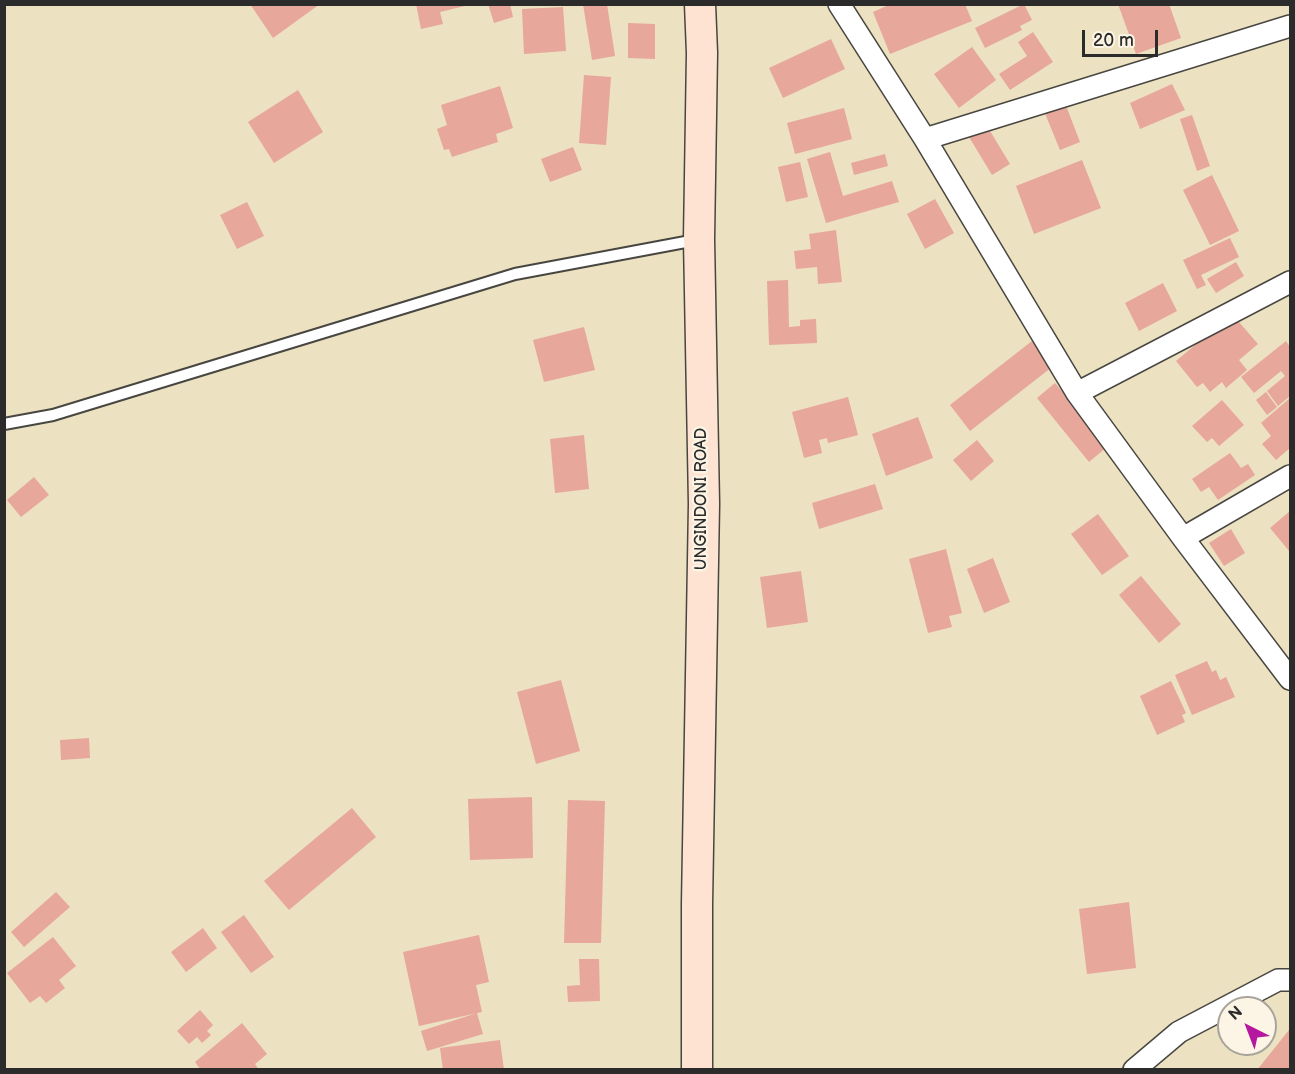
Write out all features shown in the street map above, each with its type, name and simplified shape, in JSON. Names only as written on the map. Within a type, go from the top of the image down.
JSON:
[{"type":"main road","name":"UNGINDONI ROAD","points":[[697,1070],[696,994],[704,504],[699,239],[702,53],[700,4]]},
{"type":"street","points":[[839,4],[925,139],[1077,393],[1290,679]]},
{"type":"street","points":[[925,139],[1290,26]]},
{"type":"street","points":[[1077,393],[1290,283]]},
{"type":"street","points":[[1183,538],[1290,476]]},
{"type":"street","points":[[1134,1070],[1179,1032],[1278,980],[1290,980]]},
{"type":"lane","points":[[4,424],[53,415],[515,274],[699,239]]},
{"type":"building","points":[[250,4],[320,4],[273,38]]},
{"type":"building","points":[[416,4],[469,5],[440,12],[443,24],[421,29]]},
{"type":"building","points":[[488,4],[510,4],[513,17],[494,23]]},
{"type":"building","points":[[583,4],[607,4],[615,56],[592,60]]},
{"type":"building","points":[[891,4],[965,4],[972,21],[890,54],[873,12]]},
{"type":"building","points":[[1024,4],[1032,20],[1020,26],[1022,30],[985,48],[975,28]]},
{"type":"building","points":[[1118,4],[1169,4],[1181,38],[1136,54]]},
{"type":"building","points":[[563,7],[566,51],[524,54],[522,9]]},
{"type":"building","points":[[628,23],[655,24],[655,59],[628,58]]},
{"type":"building","points":[[1033,32],[1053,62],[1010,90],[999,74],[1027,56],[1018,42]]},
{"type":"building","points":[[831,39],[845,69],[783,98],[769,68]]},
{"type":"building","points":[[972,47],[996,80],[959,108],[934,74]]},
{"type":"building","points":[[584,75],[611,77],[606,145],[579,143]]},
{"type":"building","points":[[1172,84],[1185,110],[1140,129],[1130,103]]},
{"type":"building","points":[[500,86],[513,128],[496,134],[498,142],[452,157],[449,149],[444,150],[437,129],[447,125],[441,105]]},
{"type":"building","points":[[298,90],[323,132],[274,163],[248,122]]},
{"type":"building","points":[[1065,103],[1080,142],[1060,150],[1044,111]]},
{"type":"building","points":[[844,108],[852,139],[795,154],[787,123]]},
{"type":"building","points":[[1192,115],[1210,166],[1197,171],[1180,119]]},
{"type":"building","points":[[987,126],[1010,164],[992,175],[969,137]]},
{"type":"building","points":[[573,147],[582,170],[550,182],[541,159]]},
{"type":"building","points":[[830,152],[843,196],[892,181],[899,202],[826,223],[807,159]]},
{"type":"building","points":[[885,154],[888,166],[854,175],[851,163]]},
{"type":"building","points":[[1082,160],[1101,208],[1034,234],[1016,186]]},
{"type":"building","points":[[800,162],[808,197],[786,202],[778,167]]},
{"type":"building","points":[[1212,175],[1239,231],[1210,245],[1183,190]]},
{"type":"building","points":[[935,199],[954,233],[925,249],[907,214]]},
{"type":"building","points":[[247,202],[264,236],[237,249],[220,215]]},
{"type":"building","points":[[836,230],[842,282],[818,284],[817,267],[796,269],[794,251],[811,249],[809,234]]},
{"type":"building","points":[[1230,238],[1239,257],[1201,275],[1206,285],[1197,289],[1183,260]]},
{"type":"building","points":[[1236,262],[1244,276],[1216,293],[1207,279]]},
{"type":"building","points":[[788,280],[789,327],[800,326],[800,320],[816,319],[817,343],[769,345],[767,281]]},
{"type":"building","points":[[1163,283],[1177,311],[1139,331],[1125,303]]},
{"type":"building","points":[[1232,314],[1258,344],[1239,360],[1247,370],[1226,388],[1222,382],[1210,392],[1203,383],[1197,387],[1176,361]]},
{"type":"building","points":[[584,327],[595,370],[544,382],[533,340]]},
{"type":"building","points":[[1032,341],[1052,367],[970,431],[950,405]]},
{"type":"building","points":[[1286,341],[1290,347],[1290,396],[1278,406],[1267,391],[1285,376],[1281,371],[1254,393],[1241,377]]},
{"type":"building","points":[[1055,383],[1107,447],[1089,462],[1037,398]]},
{"type":"building","points":[[1266,392],[1277,407],[1267,415],[1256,400]]},
{"type":"building","points":[[848,397],[858,435],[828,443],[827,438],[819,440],[822,453],[804,458],[792,412]]},
{"type":"building","points":[[1290,398],[1290,448],[1276,460],[1262,444],[1271,436],[1261,423]]},
{"type":"building","points":[[1222,400],[1244,425],[1219,446],[1212,438],[1207,442],[1192,426]]},
{"type":"building","points":[[918,417],[933,458],[886,476],[872,434]]},
{"type":"building","points":[[584,435],[589,489],[555,493],[550,439]]},
{"type":"building","points":[[977,440],[994,461],[971,481],[953,460]]},
{"type":"building","points":[[1230,453],[1241,468],[1248,464],[1255,475],[1218,500],[1209,487],[1201,492],[1192,479]]},
{"type":"building","points":[[34,477],[49,495],[21,517],[7,500]]},
{"type":"building","points":[[875,484],[883,509],[819,529],[812,503]]},
{"type":"building","points":[[1290,511],[1290,552],[1270,528]]},
{"type":"building","points":[[1098,514],[1129,556],[1102,575],[1071,534]]},
{"type":"building","points":[[1231,529],[1245,553],[1224,566],[1209,543]]},
{"type":"building","points":[[946,549],[962,613],[949,616],[952,627],[928,633],[909,559]]},
{"type":"building","points":[[993,558],[1010,602],[984,613],[967,569]]},
{"type":"building","points":[[801,571],[808,622],[767,628],[760,577]]},
{"type":"building","points":[[1141,576],[1181,624],[1159,643],[1119,595]]},
{"type":"building","points":[[1207,661],[1212,672],[1216,670],[1220,680],[1226,677],[1235,697],[1192,715],[1175,675]]},
{"type":"building","points":[[561,680],[580,751],[536,764],[517,692]]},
{"type":"building","points":[[1171,681],[1186,713],[1182,715],[1185,722],[1157,735],[1140,696]]},
{"type":"building","points":[[89,738],[90,758],[61,760],[60,740]]},
{"type":"building","points":[[532,797],[533,858],[470,860],[468,799]]},
{"type":"building","points":[[568,800],[605,801],[601,943],[564,943]]},
{"type":"building","points":[[352,808],[376,837],[289,910],[264,881]]},
{"type":"building","points":[[56,892],[70,907],[24,947],[11,932]]},
{"type":"building","points":[[1129,902],[1136,968],[1087,974],[1079,909]]},
{"type":"building","points":[[244,915],[274,957],[251,973],[221,932]]},
{"type":"building","points":[[203,928],[217,948],[186,972],[171,952]]},
{"type":"building","points":[[479,935],[489,982],[476,985],[482,1012],[419,1026],[403,952]]},
{"type":"building","points":[[53,937],[76,966],[59,980],[65,988],[46,1003],[40,996],[30,1003],[7,973]]},
{"type":"building","points":[[579,959],[599,959],[600,1001],[568,1002],[567,986],[580,985]]},
{"type":"building","points":[[200,1010],[213,1025],[207,1031],[211,1035],[202,1043],[197,1037],[189,1044],[177,1031]]},
{"type":"building","points":[[477,1013],[483,1034],[427,1051],[421,1031]]},
{"type":"building","points":[[242,1023],[267,1054],[255,1064],[259,1070],[201,1070],[195,1062]]},
{"type":"building","points":[[1289,1030],[1290,1070],[1257,1070],[1268,1056],[1277,1056],[1277,1045]]},
{"type":"building","points":[[500,1040],[504,1070],[443,1070],[440,1048]]}]
